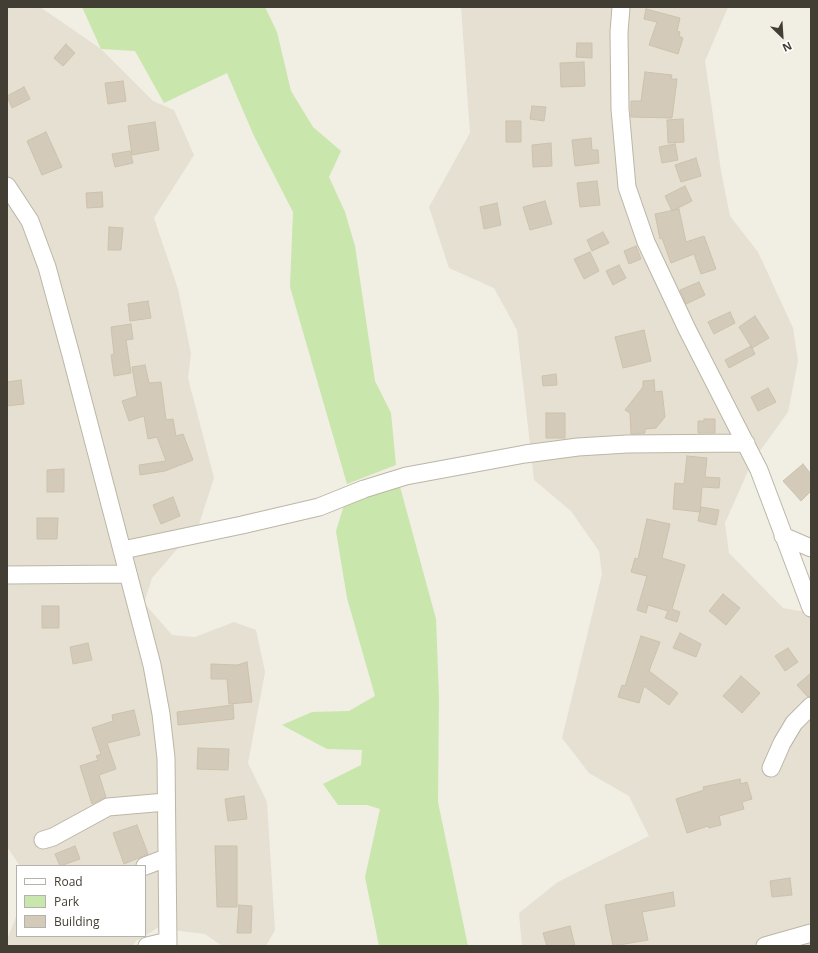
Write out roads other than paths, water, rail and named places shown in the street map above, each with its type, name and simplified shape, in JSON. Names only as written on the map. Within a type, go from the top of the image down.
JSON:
[{"type":"street","points":[[621,7],[619,32],[620,109],[627,187],[646,242],[683,322],[746,443],[772,500],[783,536],[811,608]]},
{"type":"street","points":[[7,186],[30,221],[47,267],[152,665],[161,714],[166,758],[168,944],[147,946]]},
{"type":"street","points":[[122,550],[319,507],[364,489],[406,476],[525,454],[578,447],[627,444],[746,443]]},
{"type":"street","points":[[783,536],[811,548]]},
{"type":"street","points":[[7,575],[128,574]]},
{"type":"street","points":[[771,768],[782,743],[794,723],[811,706]]},
{"type":"street","points":[[43,840],[53,837],[108,807],[166,802]]},
{"type":"street","points":[[146,866],[166,858]]},
{"type":"street","points":[[765,946],[811,933]]}]
